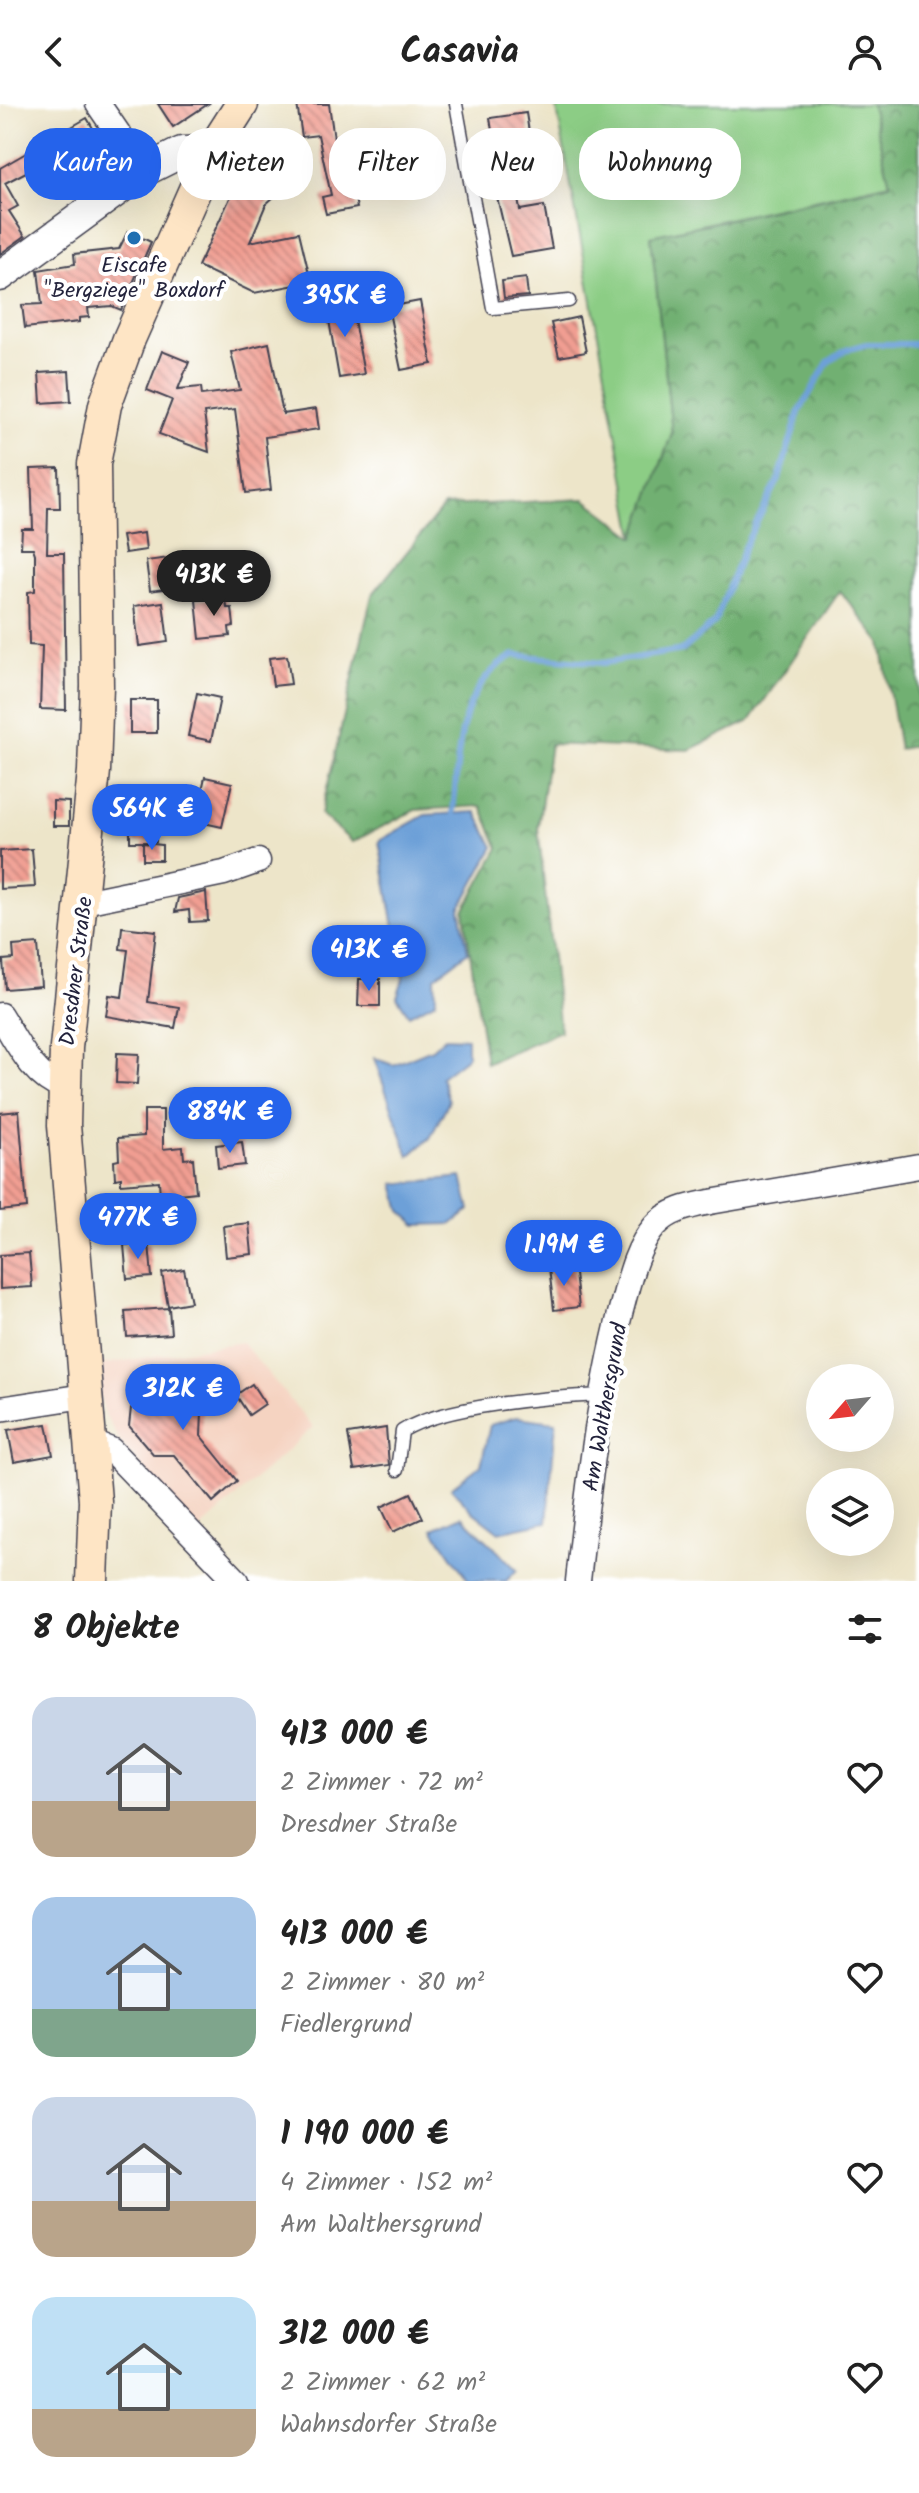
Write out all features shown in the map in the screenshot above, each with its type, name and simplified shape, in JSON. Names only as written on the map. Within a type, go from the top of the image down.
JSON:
[{"type":"main road","name":"Dresdner Straße","points":[[227,128],[242,104]]},
{"type":"main road","name":"Dresdner Straße","points":[[92,1581],[95,1533],[90,1442],[66,1159],[64,1088],[84,902],[97,700],[93,497],[98,433],[129,339],[190,200]]},
{"type":"street","points":[[98,104],[114,128]]},
{"type":"street","points":[[0,276],[104,200]]},
{"type":"street","points":[[84,902],[224,873],[258,861]]},
{"type":"street","points":[[0,1015],[29,1061],[51,1083],[64,1088]]},
{"type":"street","name":"Am Walthersgrund","points":[[578,1581],[601,1395],[641,1244],[657,1223],[680,1208],[919,1166]]},
{"type":"street","points":[[0,1409],[84,1396]]},
{"type":"street","points":[[90,1442],[111,1450],[237,1581]]},
{"type":"lane","points":[[456,104],[493,308],[569,301]]},
{"type":"lane","points":[[397,1470],[402,1431],[412,1424],[564,1396],[601,1395]]},
{"type":"shaded area","points":[[242,1342],[313,1427],[198,1531],[118,1439],[104,1412],[93,1366]]},
{"type":"green space","points":[[556,104],[871,104],[890,183],[651,236],[672,433],[635,537],[563,142],[563,128],[560,128]]},
{"type":"green space","points":[[871,104],[919,104],[919,745],[899,749],[881,643],[840,591],[750,721],[689,750],[550,744],[538,827],[560,1031],[486,1063],[464,911],[499,848],[481,806],[415,810],[352,842],[321,814],[372,595],[444,506],[585,499],[635,537],[672,433],[651,236],[890,184]]},
{"type":"water","points":[[476,812],[494,847],[460,909],[468,952],[435,977],[436,1001],[409,1015],[397,997],[403,979],[379,841],[425,815]]},
{"type":"water","points":[[445,1037],[467,1038],[467,1057],[441,1077],[449,1101],[430,1138],[409,1156],[374,1058],[393,1065],[432,1049]]},
{"type":"water","points":[[462,1177],[470,1210],[452,1224],[417,1225],[401,1211],[394,1184]]},
{"type":"water","points":[[516,1417],[556,1422],[547,1522],[499,1532],[473,1512],[451,1488],[481,1465],[490,1425]]},
{"type":"water","points":[[462,1516],[517,1570],[506,1581],[469,1581],[433,1529]]},
{"type":"building","points":[[158,104],[208,104],[173,127]]},
{"type":"building","points":[[297,104],[329,104],[332,128],[329,128],[329,186],[318,135],[313,136],[313,128],[301,128]]},
{"type":"building","points":[[526,113],[528,128],[492,128],[490,118]]},
{"type":"building","points":[[87,118],[93,128],[70,128]]},
{"type":"building","points":[[24,154],[24,173],[5,183],[18,206],[9,211],[25,236],[0,254],[0,168]]},
{"type":"building","points":[[322,197],[355,200],[357,208],[326,214]]},
{"type":"building","points":[[229,200],[270,200],[250,242],[299,232],[311,282],[254,293],[198,266]]},
{"type":"building","points":[[498,200],[518,200],[520,210],[544,206],[552,249],[511,256]]},
{"type":"building","points":[[128,231],[151,242],[121,310],[112,306],[88,308],[89,317],[79,318],[79,322],[25,328],[22,305],[42,304],[38,270],[75,264],[74,254],[119,249]]},
{"type":"building","points":[[526,278],[528,296],[504,298],[502,281]]},
{"type":"building","points":[[350,299],[364,374],[339,378],[326,303]]},
{"type":"building","points":[[420,301],[432,364],[401,370],[388,307]]},
{"type":"building","points":[[579,317],[586,352],[559,357],[551,323]]},
{"type":"building","points":[[269,343],[283,414],[316,409],[319,429],[265,437],[271,490],[246,493],[235,409],[204,413],[209,452],[159,434],[172,400],[147,390],[162,351],[189,362],[178,389],[201,387],[202,395],[240,390],[231,352]]},
{"type":"building","points":[[69,371],[71,401],[41,403],[39,373]]},
{"type":"building","points":[[59,468],[60,508],[48,508],[47,553],[64,553],[66,710],[40,709],[42,646],[29,645],[28,592],[35,591],[35,554],[33,548],[21,548],[22,529],[33,529],[31,469]]},
{"type":"building","points":[[144,533],[146,550],[125,553],[122,536]]},
{"type":"building","points":[[176,557],[180,587],[150,591],[146,561]]},
{"type":"building","points":[[226,597],[227,608],[232,608],[234,626],[229,627],[230,636],[200,639],[196,600]]},
{"type":"building","points":[[163,602],[168,642],[139,646],[134,606]]},
{"type":"building","points":[[287,656],[291,684],[273,686],[269,658]]},
{"type":"building","points":[[197,693],[220,698],[211,741],[188,736]]},
{"type":"building","points":[[130,700],[157,700],[157,733],[130,733]]},
{"type":"building","points":[[205,777],[232,783],[222,827],[195,821]]},
{"type":"building","points":[[53,801],[69,802],[69,826],[53,826]]},
{"type":"building","points":[[130,816],[156,816],[156,842],[130,842]]},
{"type":"building","points":[[143,843],[162,845],[162,860],[143,860]]},
{"type":"building","points":[[32,849],[35,887],[0,889],[0,851]]},
{"type":"building","points":[[206,892],[208,921],[190,922],[189,910],[175,912],[178,898]]},
{"type":"building","points":[[122,927],[156,931],[148,1002],[179,1007],[175,1028],[106,1016],[109,995],[122,997],[128,950],[120,949]]},
{"type":"building","points":[[38,944],[41,986],[5,989],[3,960],[14,959],[13,946]]},
{"type":"building","points":[[359,979],[380,979],[380,1006],[358,1006]]},
{"type":"building","points":[[117,1053],[139,1054],[137,1084],[116,1083]]},
{"type":"building","points":[[144,1110],[163,1110],[163,1149],[183,1147],[184,1159],[193,1158],[196,1192],[160,1196],[159,1181],[121,1184],[121,1178],[115,1179],[114,1161],[119,1160],[118,1138],[144,1136]]},
{"type":"building","points":[[19,1111],[27,1208],[0,1211],[0,1113]]},
{"type":"building","points":[[242,1142],[245,1165],[218,1168],[216,1145]]},
{"type":"building","points":[[249,1223],[252,1254],[226,1257],[223,1226]]},
{"type":"building","points":[[149,1243],[152,1277],[127,1279],[124,1245]]},
{"type":"building","points":[[29,1253],[32,1287],[0,1289],[0,1255]]},
{"type":"building","points":[[574,1266],[579,1307],[554,1310],[549,1268]]},
{"type":"building","points":[[184,1269],[191,1302],[168,1306],[162,1273]]},
{"type":"building","points":[[169,1308],[171,1334],[127,1337],[125,1311]]},
{"type":"building","points":[[205,1374],[224,1395],[202,1412],[201,1436],[237,1481],[213,1502],[174,1455],[154,1455],[129,1426],[131,1408],[157,1385],[177,1386],[184,1393]]},
{"type":"building","points":[[252,1384],[265,1404],[249,1415],[236,1395]]},
{"type":"building","points":[[47,1424],[53,1455],[14,1462],[8,1430]]},
{"type":"building","points":[[386,1428],[389,1465],[354,1470],[348,1434]]},
{"type":"building","points":[[411,1493],[423,1518],[393,1532],[381,1507]]},
{"type":"waterway","points":[[453,813],[464,724],[480,685],[495,669],[514,655],[603,663],[683,650],[715,622],[745,545],[779,479],[799,412],[828,362],[846,350],[867,344],[919,344]]},
{"type":"place","name":"Eiscafe \"Bergziege\" Boxdorf","points":[[134,238]]}]
